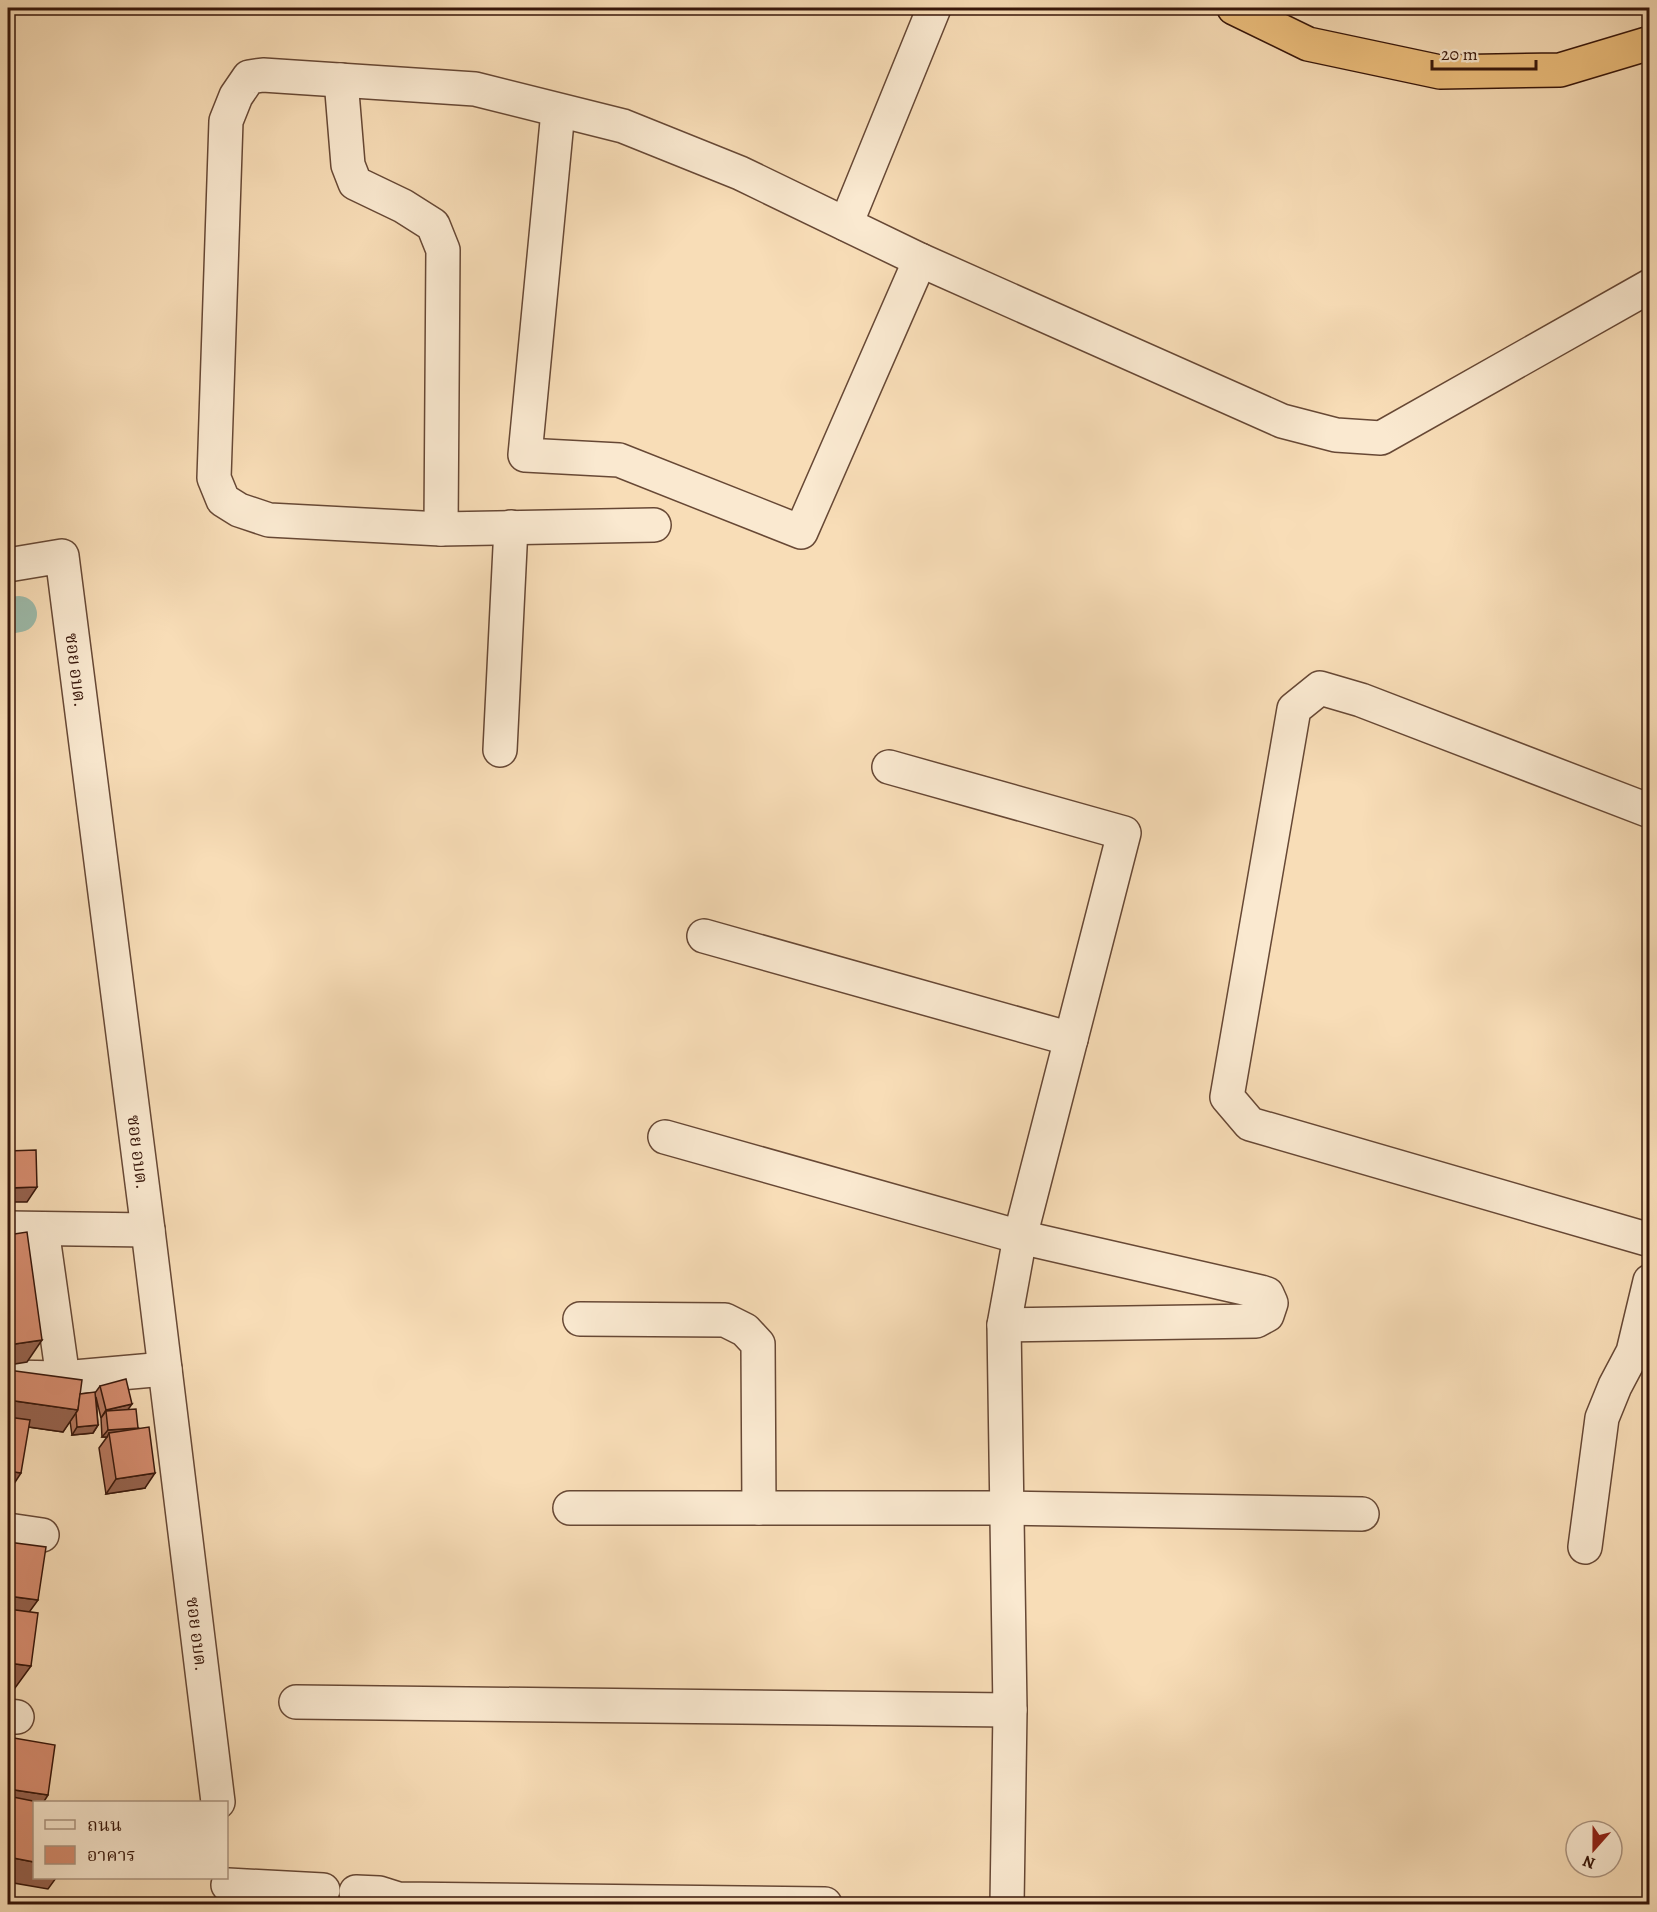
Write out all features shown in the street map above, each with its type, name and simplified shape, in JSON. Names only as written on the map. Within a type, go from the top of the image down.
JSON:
[{"type":"highway","points":[[1234,8],[1308,44],[1440,72],[1560,70],[1650,43]]},
{"type":"street","points":[[846,224],[934,8]]},
{"type":"street","points":[[654,525],[441,529],[269,520],[239,510],[223,500],[214,478],[226,121],[236,96],[249,77],[263,75],[475,89],[623,126],[740,173],[920,260],[1282,421],[1336,435],[1381,438],[1650,286]]},
{"type":"street","points":[[341,80],[348,165],[355,183],[403,206],[433,225],[443,250],[441,529]]},
{"type":"street","points":[[558,111],[525,455],[619,460],[801,532],[920,260]]},
{"type":"street","points":[[500,750],[511,527]]},
{"type":"street","name":"ซอย อบต.","points":[[8,565],[62,556],[218,1801]]},
{"type":"street","points":[[1650,811],[1361,700],[1320,688],[1294,709],[1227,1097],[1250,1124],[1650,1239]]},
{"type":"street","points":[[889,767],[1124,833],[1020,1237],[1004,1325],[1010,1710],[1007,1905]]},
{"type":"street","points":[[704,936],[1071,1039]]},
{"type":"street","points":[[665,1137],[1020,1237],[1261,1292],[1267,1294],[1271,1303],[1267,1315],[1256,1321],[1004,1325]]},
{"type":"street","points":[[8,1228],[148,1230]]},
{"type":"street","points":[[42,1229],[63,1378]]},
{"type":"street","points":[[1585,1547],[1602,1418],[1615,1386],[1633,1352],[1650,1281]]},
{"type":"street","points":[[580,1319],[725,1320],[745,1330],[758,1344],[759,1508]]},
{"type":"street","points":[[8,1377],[63,1378],[165,1369]]},
{"type":"street","points":[[570,1508],[1007,1508],[1362,1514]]},
{"type":"street","points":[[8,1530],[42,1534]]},
{"type":"street","points":[[297,1702],[1010,1710]]},
{"type":"street","points":[[229,1887],[322,1890]]},
{"type":"street","points":[[356,1892],[379,1893],[394,1902],[825,1905]]},
{"type":"building","points":[[36,1150],[37,1187],[8,1188],[8,1151]]},
{"type":"building","points":[[27,1232],[42,1340],[8,1345],[8,1235]]},
{"type":"building","points":[[8,1370],[82,1380],[78,1410],[8,1400]]},
{"type":"building","points":[[126,1379],[132,1404],[106,1410],[100,1386]]},
{"type":"building","points":[[95,1392],[98,1425],[77,1427],[76,1413],[80,1394]]},
{"type":"building","points":[[136,1409],[138,1428],[108,1430],[106,1411]]},
{"type":"building","points":[[8,1417],[30,1420],[21,1473],[8,1471]]},
{"type":"building","points":[[149,1427],[155,1473],[116,1479],[109,1433]]},
{"type":"building","points":[[8,1542],[46,1547],[38,1600],[8,1596]]},
{"type":"building","points":[[8,1609],[38,1613],[31,1666],[8,1663]]},
{"type":"building","points":[[8,1737],[55,1745],[48,1795],[8,1789]]},
{"type":"building","points":[[8,1796],[33,1801],[33,1862],[8,1857]]},
{"type":"waterway","points":[[8,616],[19,614]]}]
